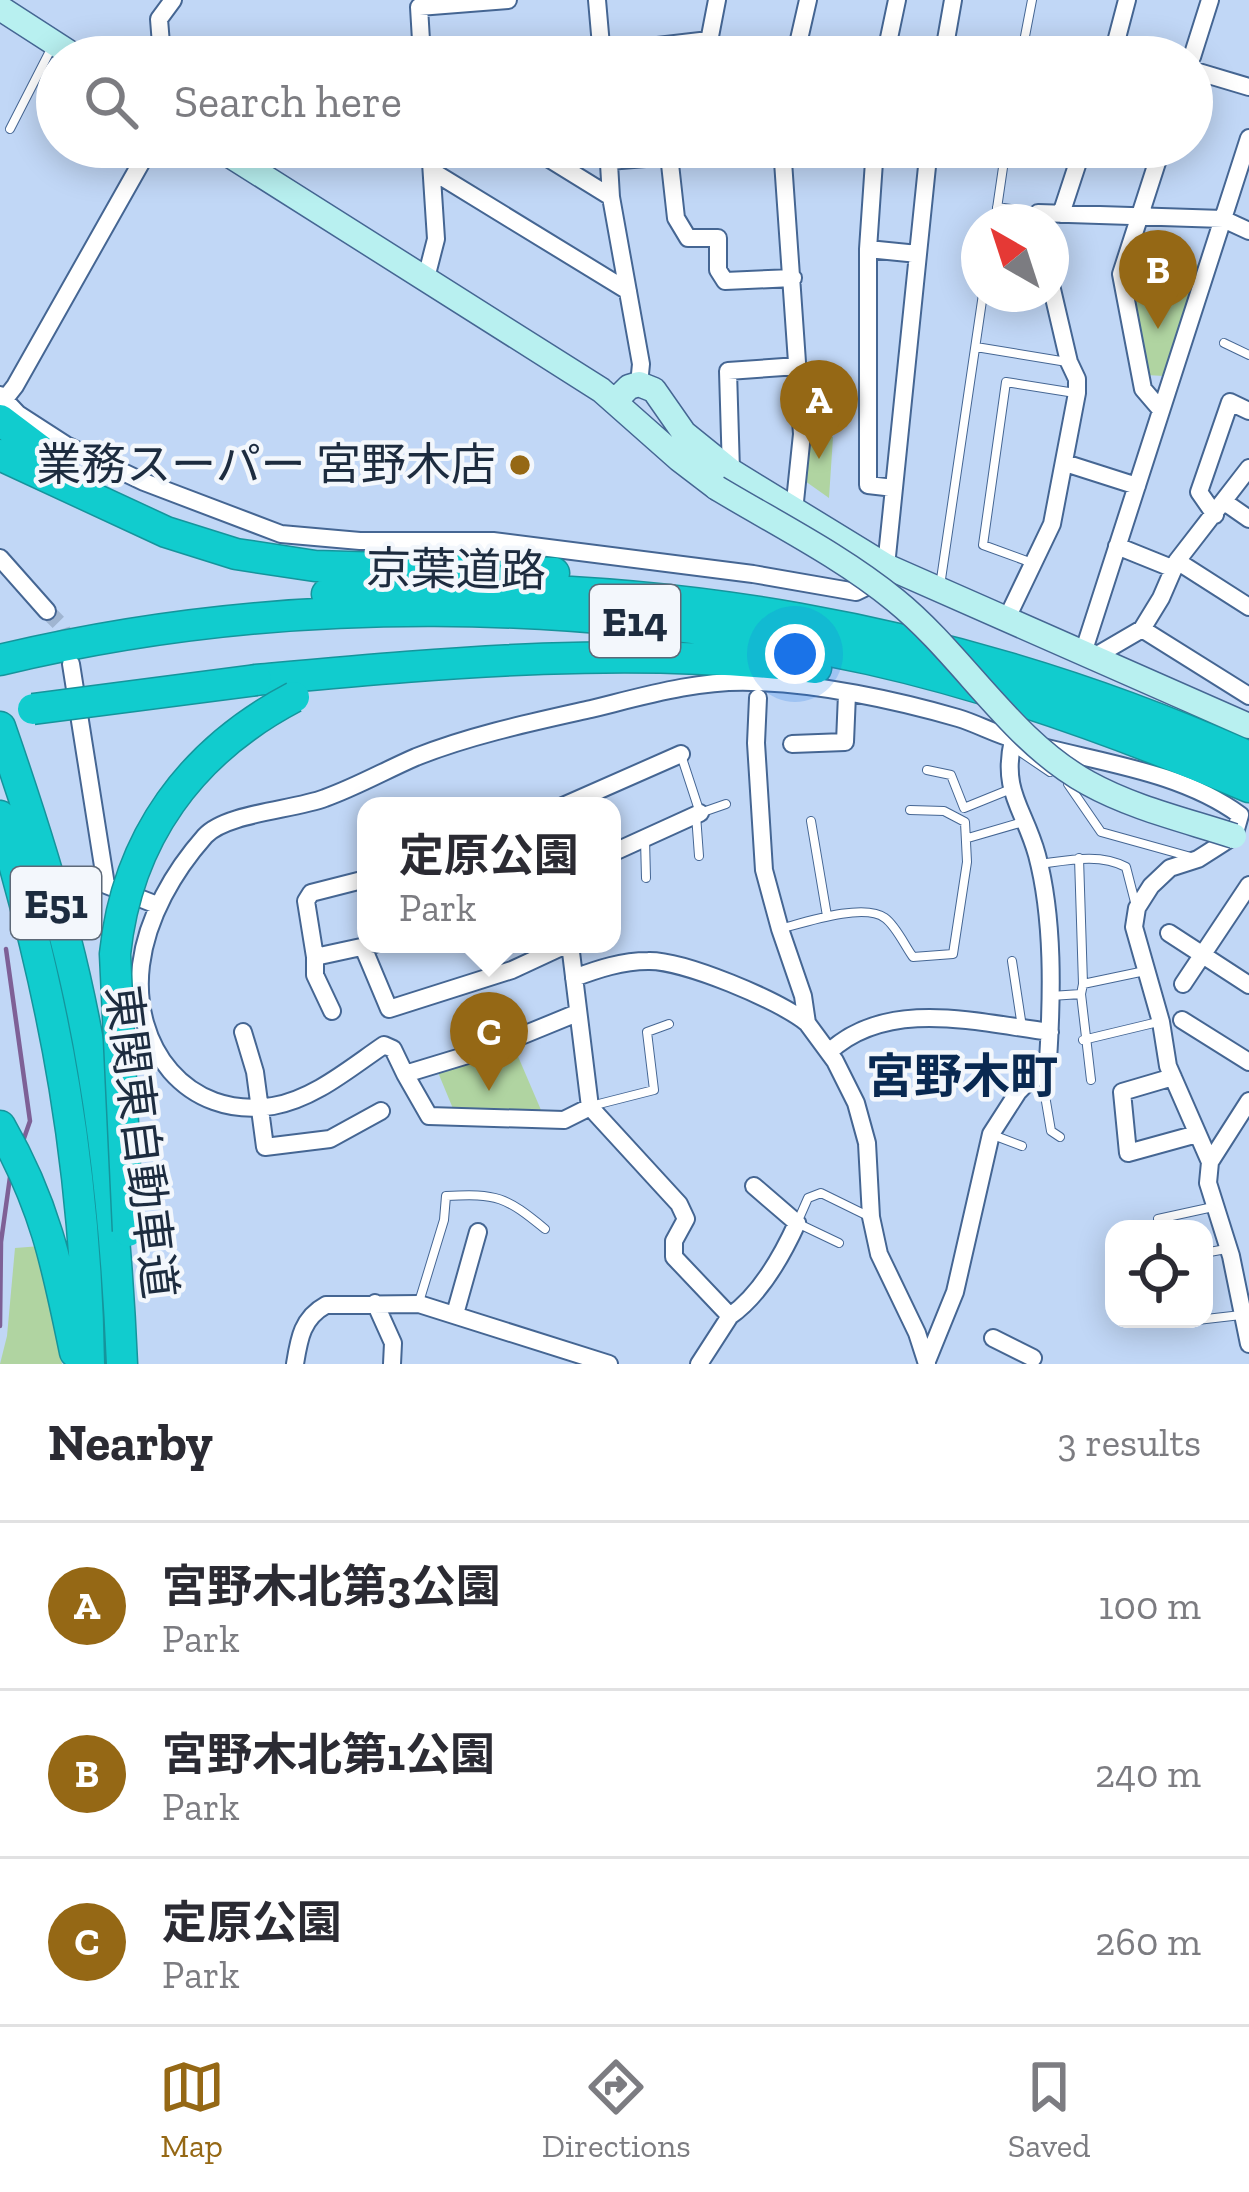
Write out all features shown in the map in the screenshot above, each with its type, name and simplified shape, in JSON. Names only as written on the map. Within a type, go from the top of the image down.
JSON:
[{"type":"highway","points":[[1,405],[26,444],[133,507],[204,540],[274,562]]},
{"type":"highway","points":[[0,455],[166,532],[274,562],[580,575],[735,606]]},
{"type":"highway","name":"京葉道路","points":[[0,638],[166,610],[361,592],[526,591],[735,606],[858,630],[988,664],[1129,709],[1249,757]]},
{"type":"highway","name":"京葉道路","points":[[0,660],[93,641],[264,619],[365,613],[501,612],[640,622],[793,644],[910,670],[1046,711],[1249,787]]},
{"type":"highway","points":[[0,714],[256,680],[445,663],[637,655],[740,659],[878,678],[1046,711]]},
{"type":"highway","points":[[122,1362],[108,1234],[118,924],[128,884],[156,821],[193,770],[241,728],[293,697],[355,677],[445,663]]},
{"type":"highway","name":"東関東自動車道","points":[[0,727],[66,939],[96,1097],[108,1234],[89,1364]]},
{"type":"highway","name":"東関東自動車道","points":[[0,816],[108,1234]]},
{"type":"highway","points":[[0,1126],[28,1175],[51,1243],[77,1364]]},
{"type":"street","points":[[160,36],[159,19],[173,0]]},
{"type":"street","points":[[421,36],[419,7],[508,0]]},
{"type":"street","points":[[597,0],[600,36]]},
{"type":"street","points":[[710,36],[717,0]]},
{"type":"street","points":[[800,36],[808,0]]},
{"type":"street","points":[[889,36],[897,0]]},
{"type":"street","points":[[947,36],[953,0]]},
{"type":"street","points":[[1117,36],[1127,0]]},
{"type":"street","points":[[1199,36],[1210,0]]},
{"type":"street","points":[[0,8],[43,36]]},
{"type":"street","points":[[1213,76],[1249,87]]},
{"type":"street","points":[[1088,655],[1118,546],[1248,148]]},
{"type":"street","points":[[138,168],[1,405],[66,445],[143,482],[281,535],[360,542],[493,541],[856,592],[883,579],[886,566],[927,168]]},
{"type":"street","points":[[250,168],[615,401],[679,459],[794,511],[886,566],[1249,726]]},
{"type":"street","points":[[425,278],[436,239],[432,168]]},
{"type":"street","points":[[564,168],[611,197]]},
{"type":"street","points":[[610,168],[641,364],[639,384]]},
{"type":"street","points":[[670,168],[676,218],[688,238],[718,238],[718,271],[725,280],[793,278]]},
{"type":"street","points":[[783,168],[802,434],[794,511]]},
{"type":"street","points":[[874,168],[868,249],[868,485],[894,488]]},
{"type":"street","points":[[1064,204],[1076,168]]},
{"type":"street","points":[[1155,168],[1121,274],[1121,293],[1143,389],[1161,410]]},
{"type":"street","points":[[432,171],[628,291]]},
{"type":"street","points":[[1069,214],[1223,219],[1249,231]]},
{"type":"street","points":[[868,249],[918,254]]},
{"type":"street","points":[[1007,618],[1052,524],[1077,393],[1057,312]]},
{"type":"street","points":[[724,480],[728,371],[798,366]]},
{"type":"street","points":[[615,401],[639,384],[654,390],[724,480],[898,602],[1024,732],[1086,782],[1146,808],[1241,839]]},
{"type":"street","points":[[1249,411],[1230,402],[1198,492],[1221,509],[1249,519]]},
{"type":"street","points":[[1065,463],[1137,486]]},
{"type":"street","points":[[1088,655],[1142,628],[1176,565],[1249,468]]},
{"type":"street","points":[[1118,546],[1176,565],[1249,607]]},
{"type":"street","points":[[0,558],[46,611]]},
{"type":"street","points":[[1142,628],[1249,696]]},
{"type":"street","points":[[71,664],[106,884],[158,905]]},
{"type":"street","points":[[590,1106],[565,1120],[429,1116],[393,1049],[383,1046],[320,1088],[279,1105],[260,1108],[215,1102],[182,1087],[154,1046],[146,1022],[141,966],[158,905],[210,831],[231,822],[324,799],[421,755],[531,723],[700,684],[755,682],[848,694],[959,719],[1013,743],[1157,776],[1220,800],[1240,815],[1241,839]]},
{"type":"street","points":[[792,744],[845,742],[848,694]]},
{"type":"street","points":[[758,698],[764,870],[807,1023]]},
{"type":"street","points":[[927,1362],[955,1292],[992,1134],[1018,1092],[1048,1061],[1047,930],[1038,864],[1006,770],[1013,743]]},
{"type":"street","points":[[583,797],[681,754]]},
{"type":"street","points":[[621,848],[698,814]]},
{"type":"street","points":[[1210,1162],[1173,1077],[1134,926],[1137,908],[1170,868],[1241,839]]},
{"type":"street","points":[[332,1011],[315,975],[306,901],[311,893],[357,881]]},
{"type":"street","points":[[1183,984],[1243,908],[1249,885]]},
{"type":"street","points":[[1168,933],[1249,986]]},
{"type":"street","points":[[315,957],[357,948]]},
{"type":"street","points":[[371,953],[389,1009],[512,970],[549,953]]},
{"type":"street","points":[[570,953],[590,1106],[679,1204],[686,1219],[674,1241],[674,1257],[730,1316]]},
{"type":"street","points":[[574,978],[609,965],[651,960],[738,987],[807,1023],[829,1052],[856,1103],[868,1144],[872,1217],[889,1279],[927,1362]]},
{"type":"street","points":[[405,1074],[494,1047],[578,1013]]},
{"type":"street","points":[[829,1052],[858,1033],[916,1016],[1050,1032]]},
{"type":"street","points":[[1182,1020],[1249,1062]]},
{"type":"street","points":[[243,1032],[255,1072],[265,1147],[330,1138],[381,1111]]},
{"type":"street","points":[[1173,1077],[1122,1092],[1128,1153],[1197,1134]]},
{"type":"street","points":[[1249,1101],[1210,1162],[1208,1184],[1249,1344]]},
{"type":"street","points":[[699,1364],[730,1316],[783,1255],[796,1223],[754,1186]]},
{"type":"street","points":[[455,1314],[478,1232]]},
{"type":"street","points":[[375,1303],[393,1343],[392,1364]]},
{"type":"street","points":[[295,1364],[310,1315],[326,1305],[375,1303],[419,1304],[609,1364]]},
{"type":"street","points":[[993,1338],[1011,1357],[1033,1358]]},
{"type":"lane","points":[[1025,36],[1032,0]]},
{"type":"lane","points":[[10,129],[36,78]]},
{"type":"lane","points":[[997,204],[1003,168]]},
{"type":"lane","points":[[940,587],[981,312]]},
{"type":"lane","points":[[1224,343],[1249,355]]},
{"type":"lane","points":[[976,347],[1069,362]]},
{"type":"lane","points":[[1036,564],[983,545],[1006,382],[1077,393]]},
{"type":"lane","points":[[1013,743],[1074,788],[1101,832],[1198,859]]},
{"type":"lane","points":[[681,754],[698,814],[699,856]]},
{"type":"lane","points":[[927,770],[950,775],[964,808],[1012,788]]},
{"type":"lane","points":[[698,814],[726,804]]},
{"type":"lane","points":[[780,929],[827,916],[877,914],[913,957],[953,954],[968,838],[965,822],[944,811],[910,810]]},
{"type":"lane","points":[[812,821],[827,916]]},
{"type":"lane","points":[[968,838],[1024,822]]},
{"type":"lane","points":[[644,837],[646,878]]},
{"type":"lane","points":[[1038,864],[1079,858],[1113,860],[1126,867],[1137,908]]},
{"type":"lane","points":[[1079,858],[1084,1040],[1091,1080]]},
{"type":"lane","points":[[1012,961],[1022,1028]]},
{"type":"lane","points":[[1049,997],[1145,971]]},
{"type":"lane","points":[[1084,1040],[1161,1022]]},
{"type":"lane","points":[[590,1106],[654,1090],[647,1032],[669,1024]]},
{"type":"lane","points":[[1041,1070],[1052,1131],[1060,1137]]},
{"type":"lane","points":[[992,1134],[1022,1146]]},
{"type":"lane","points":[[839,1243],[796,1223],[808,1198],[821,1193],[872,1217]]},
{"type":"lane","points":[[419,1304],[444,1220],[446,1196],[489,1194],[518,1207],[545,1229]]},
{"type":"lane","points":[[1158,1219],[1215,1206]]},
{"type":"lane","points":[[1213,1252],[1228,1249]]},
{"type":"lane","points":[[1213,1318],[1243,1314]]},
{"type":"green space","points":[[1135,250],[1199,265],[1164,376],[1146,375],[1128,283]]},
{"type":"green space","points":[[807,437],[833,437],[829,498],[805,481]]},
{"type":"green space","points":[[514,1047],[544,1117],[454,1111],[437,1070]]},
{"type":"green space","points":[[41,1246],[62,1364],[0,1364],[15,1248]]},
{"type":"waterway","points":[[6,949],[30,1121],[22,1144]]},
{"type":"waterway","points":[[0,1326],[1,1242],[10,1177]]},
{"type":"tunnel","points":[[47,611],[61,625],[69,650]]},
{"type":"place","name":"宮野木北第1公園","points":[[1158,329]]},
{"type":"place","name":"宮野木北第3公園","points":[[819,459]]},
{"type":"place","name":"業務スーパー 宮野木店","points":[[520,465]]},
{"type":"place","name":"定原公園","points":[[489,1091]]},
{"type":"district","name":"宮野木町","points":[[962,1076]]}]
